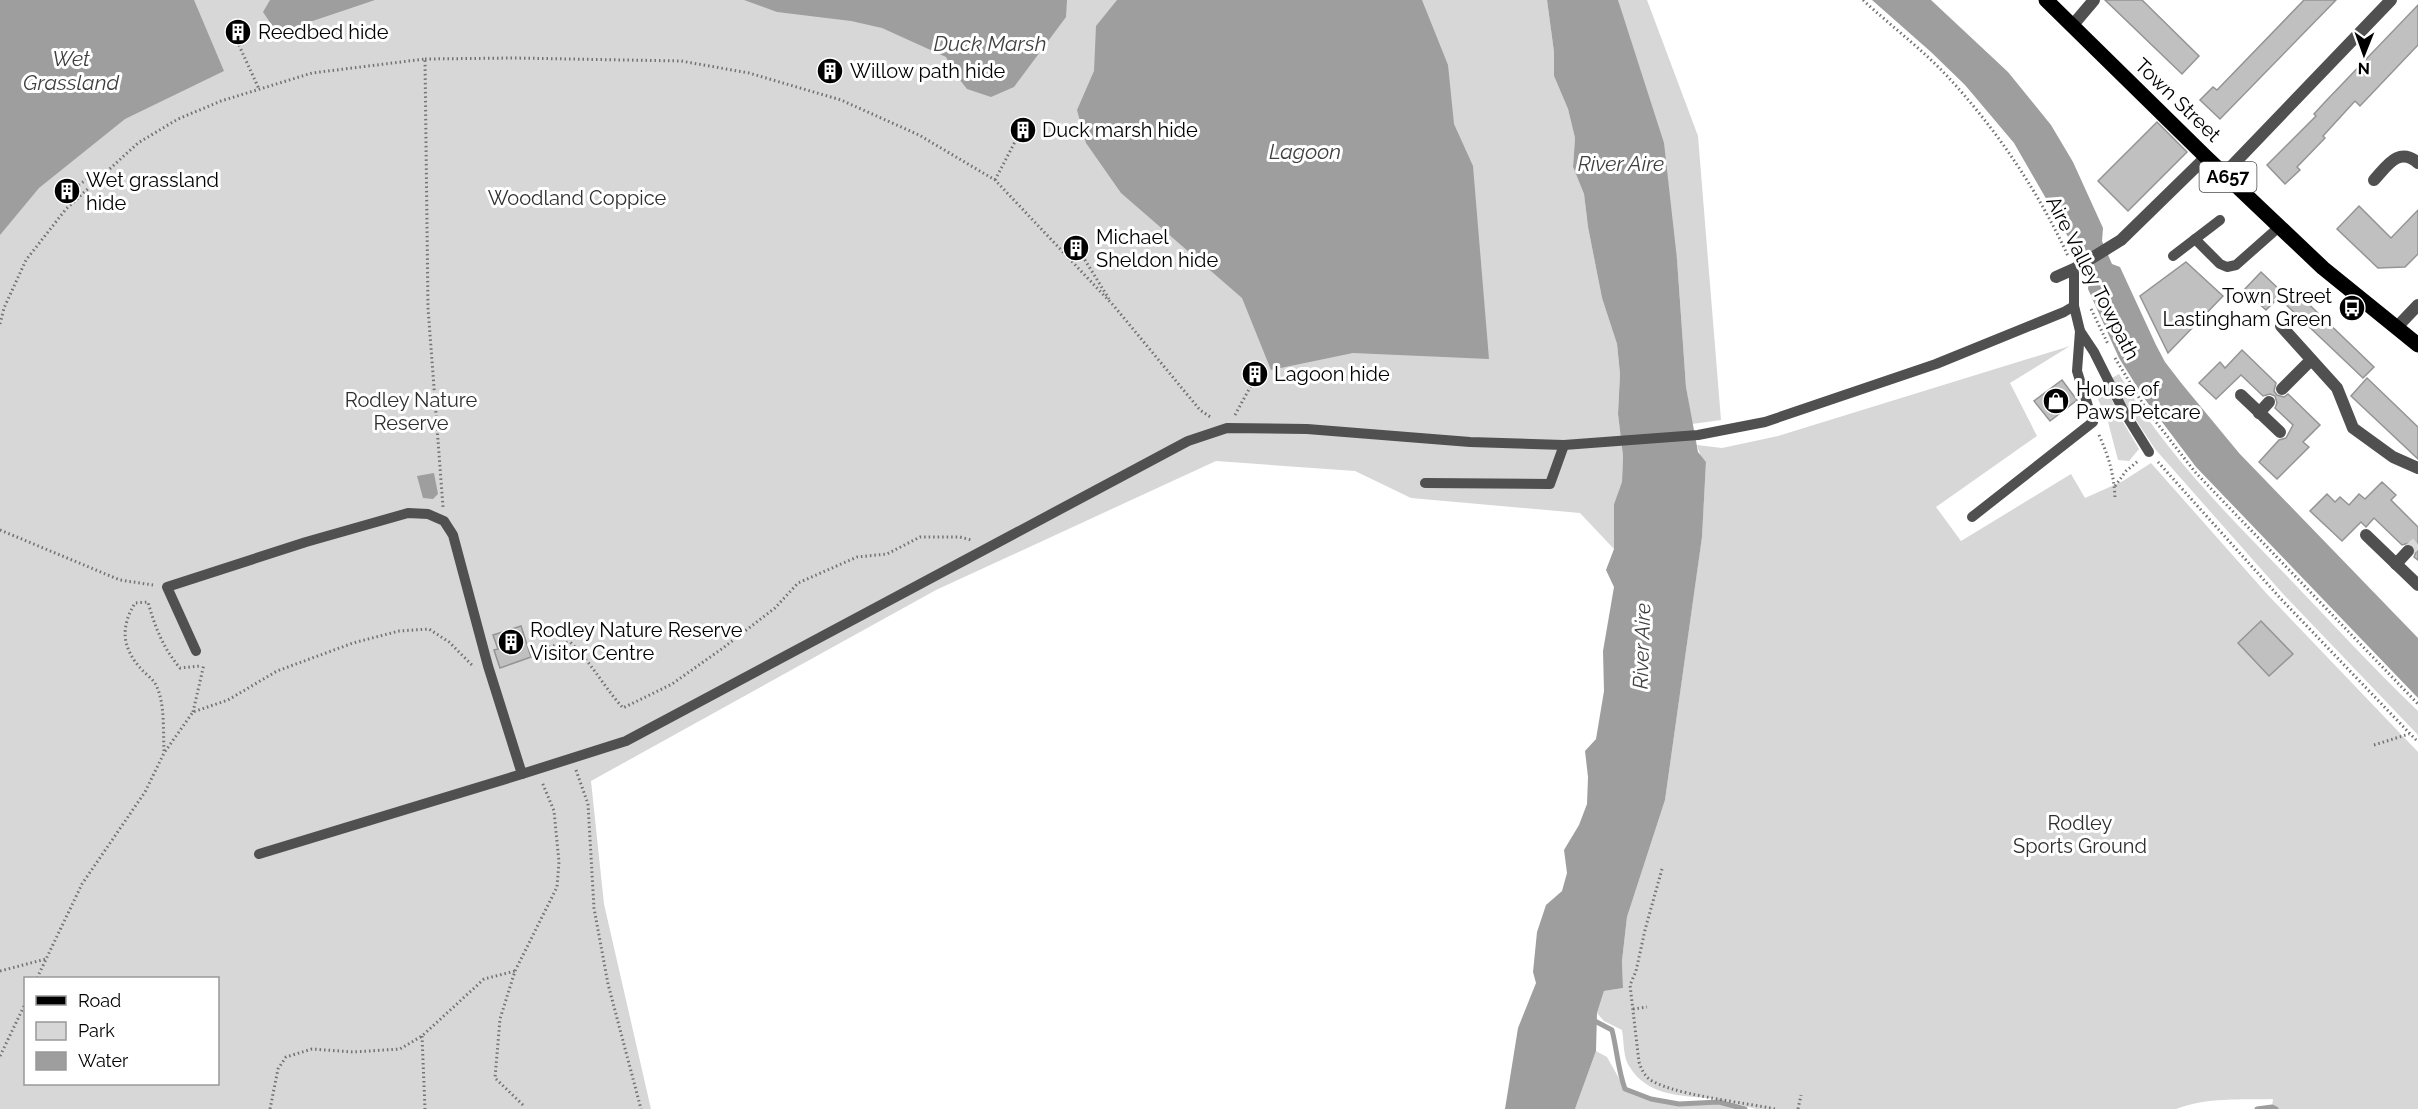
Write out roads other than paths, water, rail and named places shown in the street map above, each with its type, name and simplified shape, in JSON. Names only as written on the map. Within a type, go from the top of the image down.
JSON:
[{"type":"main road","name":"Town Street","points":[[2046,0],[2225,173],[2255,206],[2323,267],[2418,345]]},
{"type":"street","points":[[2072,26],[2094,0]]},
{"type":"street","points":[[2225,173],[2391,0]]},
{"type":"street","points":[[2056,277],[2087,262],[2121,240],[2206,157]]},
{"type":"street","points":[[2374,180],[2396,157],[2412,158],[2418,163]]},
{"type":"street","points":[[2397,327],[2418,305]]},
{"type":"street","points":[[2281,326],[2337,388],[2353,428],[2393,457],[2418,468]]},
{"type":"street","points":[[2282,389],[2312,360]]},
{"type":"street","points":[[2241,395],[2280,432]]},
{"type":"street","points":[[2259,413],[2269,402]]},
{"type":"street","points":[[2366,535],[2418,585]]},
{"type":"street","points":[[2396,564],[2408,551]]},
{"type":"lane","points":[[2173,256],[2220,220]]},
{"type":"lane","points":[[2195,239],[2220,264],[2227,267],[2236,265],[2279,227]]},
{"type":"lane","points":[[1972,517],[2094,422],[2077,371],[2080,331],[2074,306],[2074,269]]},
{"type":"lane","points":[[260,854],[626,741],[1188,441],[1227,428],[1307,429],[1470,442],[1564,445],[1698,435],[1765,422],[1936,364],[2016,333],[2074,306]]},
{"type":"lane","points":[[2080,331],[2149,452]]},
{"type":"lane","points":[[1425,483],[1551,484],[1564,445]]},
{"type":"lane","points":[[196,651],[167,587],[306,542],[408,513],[428,514],[444,521],[453,535],[488,666],[522,774]]},
{"type":"water","name":"Wet Grassland","points":[[0,0],[194,0],[224,71],[125,119],[39,188],[0,235]]},
{"type":"water","points":[[270,0],[375,0],[277,33],[263,12]]},
{"type":"water","name":"Duck Marsh","points":[[744,0],[1067,0],[1066,17],[1014,87],[991,97],[967,89],[946,57],[882,28],[851,21],[777,12]]},
{"type":"water","name":"Lagoon","points":[[1117,0],[1422,0],[1448,65],[1454,124],[1473,166],[1489,359],[1353,353],[1271,370],[1242,298],[1121,193],[1086,143],[1077,110],[1094,71],[1096,26]]},
{"type":"water","name":"River Aire","points":[[1547,0],[1618,0],[1664,143],[1677,259],[1686,387],[1698,452],[1706,462],[1702,537],[1665,800],[1627,917],[1622,961],[1623,988],[1604,991],[1597,1013],[1596,1051],[1575,1109],[1505,1109],[1518,1028],[1536,983],[1533,972],[1537,932],[1546,905],[1562,891],[1567,873],[1564,850],[1579,825],[1587,804],[1588,777],[1585,751],[1596,739],[1604,691],[1603,651],[1614,587],[1606,570],[1614,549],[1614,504],[1622,482],[1623,456],[1618,414],[1620,374],[1617,344],[1602,298],[1584,194],[1573,167],[1575,138],[1568,109],[1554,76],[1554,52]]},
{"type":"water","points":[[1872,0],[1931,0],[2008,72],[2051,125],[2073,162],[2103,228],[2102,241],[2112,264],[2120,267],[2165,362],[2239,453],[2418,638],[2418,698],[2196,467],[2144,398],[2119,358],[2088,289],[2089,276],[2095,267],[2087,251],[2075,249],[2014,143],[1965,85]]},
{"type":"water","points":[[434,473],[438,494],[433,499],[423,498],[417,476]]},
{"type":"waterway","points":[[1591,1019],[1612,1030],[1625,1089],[1651,1099],[1679,1104],[1719,1102],[1745,1109]]},
{"type":"waterway","points":[[2257,1109],[2272,1107],[2276,1109]]},
{"type":"tunnel","points":[[2408,551],[2418,542]]},
{"type":"place","name":"Reedbed hide","points":[[238,32]]},
{"type":"place","name":"Willow path hide","points":[[830,71]]},
{"type":"place","name":"Duck marsh hide","points":[[1023,130]]},
{"type":"place","name":"Wet grassland hide","points":[[67,191]]},
{"type":"place","name":"Michael Sheldon hide","points":[[1076,248]]},
{"type":"place","name":"Town Street Lastingham Green","points":[[2352,308]]},
{"type":"place","name":"Lagoon hide","points":[[1255,374]]},
{"type":"place","name":"House of Paws Petcare","points":[[2056,401]]},
{"type":"place","name":"Rodley Nature Reserve Visitor Centre","points":[[511,642]]},
{"type":"park label","name":"Woodland Coppice","points":[[577,198]]},
{"type":"park label","name":"Rodley Nature Reserve","points":[[411,412]]},
{"type":"park label","name":"Rodley Sports Ground","points":[[2080,834]]}]
